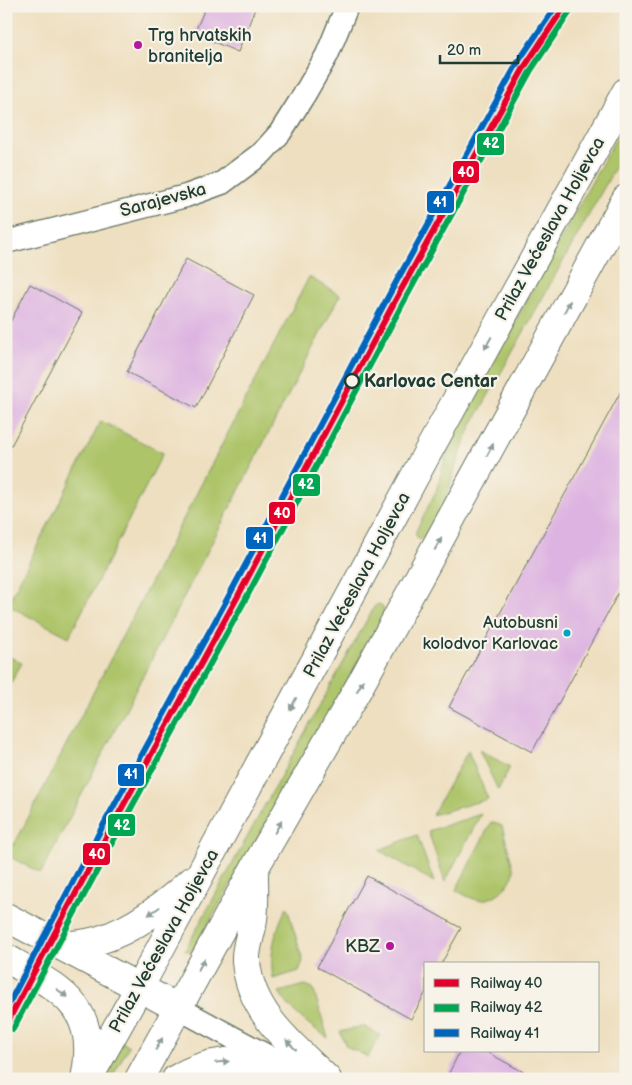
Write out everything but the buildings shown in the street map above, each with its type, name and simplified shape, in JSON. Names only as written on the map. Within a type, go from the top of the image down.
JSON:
[{"type":"main road","name":"Prilaz Većeslava Holjevca","points":[[87,1079],[140,988],[424,459],[626,92]]},
{"type":"main road","points":[[140,1079],[254,869],[359,687],[626,198]]},
{"type":"main road","points":[[60,946],[88,943],[111,936],[128,927],[166,902],[204,868]]},
{"type":"main road","points":[[254,869],[254,919],[246,960],[249,979],[256,1000],[268,1021],[287,1042],[327,1079]]},
{"type":"main road","points":[[6,917],[178,1008]]},
{"type":"main road","points":[[6,958],[47,982],[69,998],[78,1011],[89,1041],[87,1079]]},
{"type":"main road","points":[[176,1079],[197,1068],[212,1063],[254,1060],[279,1063]]},
{"type":"street","name":"Sarajevska","points":[[6,242],[186,196],[222,183],[262,153],[280,133],[327,55],[347,6]]},
{"type":"street","points":[[178,1008],[310,1079]]},
{"type":"green space","points":[[626,120],[626,148],[473,423],[435,523],[420,539],[416,536],[416,531],[436,491],[451,438]]},
{"type":"green space","points":[[309,277],[340,295],[41,873],[6,855],[6,841],[14,845]]},
{"type":"green space","points":[[101,421],[163,453],[69,637],[7,605]]},
{"type":"green space","points":[[378,604],[384,609],[384,617],[192,952],[185,950],[374,607]]},
{"type":"green space","points":[[6,655],[22,663],[6,691]]},
{"type":"green space","points":[[479,750],[510,767],[498,790]]},
{"type":"green space","points":[[468,751],[488,799],[432,815]]},
{"type":"green space","points":[[481,814],[445,882],[428,831]]},
{"type":"green space","points":[[491,822],[502,826],[514,871],[506,887],[491,898],[479,900],[456,890]]},
{"type":"green space","points":[[417,835],[434,882],[379,850]]},
{"type":"green space","points":[[287,907],[303,961],[299,971],[273,979],[272,960],[274,942],[279,924]]},
{"type":"green space","points":[[305,985],[313,988],[328,1038],[295,1012],[279,992]]},
{"type":"green space","points":[[363,1026],[380,1035],[368,1057],[346,1046],[340,1032]]},
{"type":"green space","points":[[121,1042],[129,1046],[111,1079],[101,1079]]},
{"type":"rail line","name":"41","points":[[6,1009],[389,295],[518,62],[556,6]]},
{"type":"rail line","name":"40","points":[[6,1025],[396,299],[525,66],[565,6]]},
{"type":"rail line","name":"42","points":[[13,1029],[403,303],[531,70],[571,10]]},
{"type":"place","name":"Trg hrvatskih branitelja","points":[[138,45]]},
{"type":"place","name":"Karlovac Centar","points":[[352,381]]},
{"type":"place","name":"Autobusni kolodvor Karlovac","points":[[567,633]]},
{"type":"place","name":"KBZ","points":[[390,946]]}]
